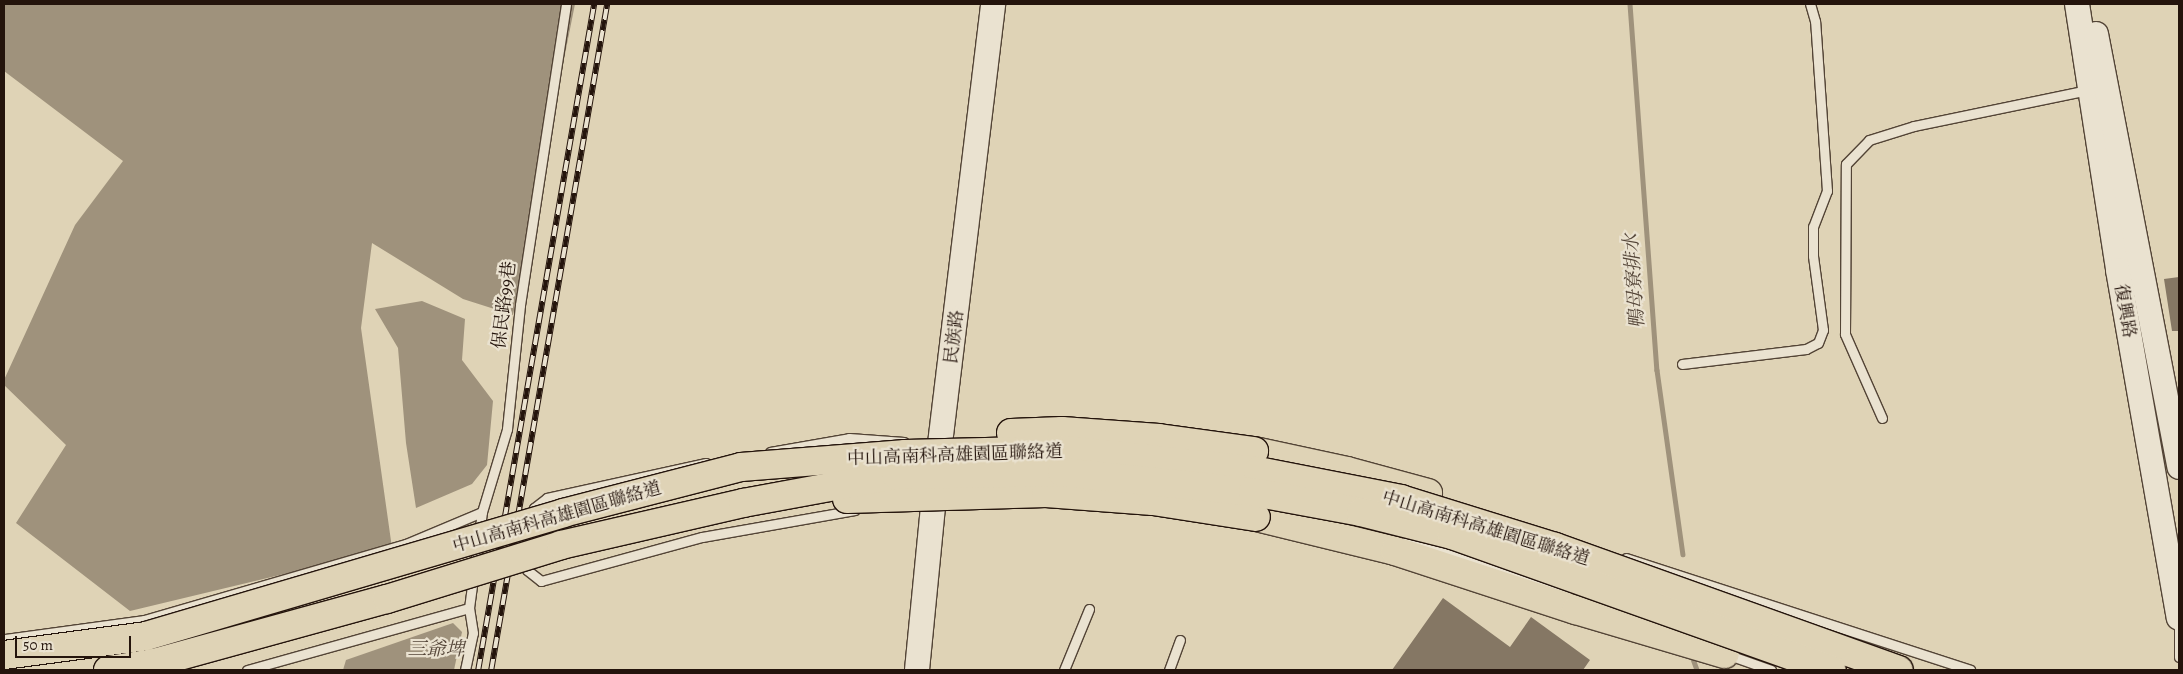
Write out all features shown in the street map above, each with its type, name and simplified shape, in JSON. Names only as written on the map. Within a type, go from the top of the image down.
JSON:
[{"type":"highway","points":[[737,460],[893,437],[1062,431],[1159,438],[1254,451],[1347,470],[1570,540]]},
{"type":"highway","name":"中山高南科高雄園區聯絡道","points":[[4,655],[146,636],[737,460],[1066,450],[1258,471],[1410,502],[1555,547],[1899,670]]},
{"type":"highway","name":"中山高南科高雄園區聯絡道","points":[[108,670],[154,663],[386,599],[561,544],[743,503],[896,475],[1062,472],[1253,492],[1361,512],[1452,535],[1832,670]]},
{"type":"highway","points":[[743,503],[1046,493],[1153,501],[1259,512],[1395,551],[1576,610],[1725,654]]},
{"type":"highway","points":[[4,649],[146,636]]},
{"type":"street","name":"民族路","points":[[917,670],[944,485],[925,443],[993,4]]},
{"type":"street","name":"復興路","points":[[2077,4],[2089,90],[2179,617]]},
{"type":"street","name":"復興路","points":[[2089,4],[2179,467]]},
{"type":"lane","name":"保民路99巷","points":[[465,670],[473,633],[469,608],[482,512],[507,429],[520,304],[566,4]]},
{"type":"lane","points":[[1682,364],[1806,349],[1818,343],[1823,330],[1812,256],[1813,227],[1828,191],[1815,21],[1810,4]]},
{"type":"lane","points":[[1882,418],[1845,334],[1846,164],[1869,140],[1896,131],[2089,90]]},
{"type":"lane","points":[[1259,512],[1181,495],[1049,483],[944,485],[850,512],[702,537],[541,581],[527,570],[534,508],[546,498],[849,438],[925,443],[1096,446],[1238,460],[1375,492],[1511,530],[1570,540]]},
{"type":"lane","points":[[4,639],[144,620],[406,544],[482,512]]},
{"type":"lane","points":[[1395,534],[1581,595]]},
{"type":"lane","points":[[1612,553],[1970,670]]},
{"type":"lane","points":[[247,670],[469,608]]},
{"type":"lane","points":[[1064,670],[1089,609]]},
{"type":"lane","points":[[2179,617],[2179,657]]},
{"type":"lane","points":[[1645,619],[1725,654],[1771,670]]},
{"type":"lane","points":[[1169,670],[1180,640]]},
{"type":"water","points":[[4,4],[575,4],[513,315],[463,299],[372,243],[361,328],[392,548],[130,611],[16,523],[66,445],[4,385],[4,380],[75,225],[123,161],[4,71]]},
{"type":"water","points":[[422,301],[465,319],[462,360],[493,401],[487,465],[472,484],[416,508],[406,443],[398,348],[375,309]]},
{"type":"water","name":"三爺埤","points":[[453,623],[462,632],[454,670],[343,670],[346,660]]},
{"type":"building","points":[[2179,277],[2179,331],[2172,331],[2164,279]]},
{"type":"building","points":[[1443,598],[1510,647],[1531,617],[1590,660],[1583,670],[1392,670]]},
{"type":"waterway","name":"鴨母寮排水","points":[[1630,4],[1657,370],[1683,554]]},
{"type":"waterway","name":"鴨母寮排水","points":[[1692,656],[1697,670]]},
{"type":"railway","points":[[478,670],[594,4]]},
{"type":"railway","points":[[491,670],[607,4]]}]
